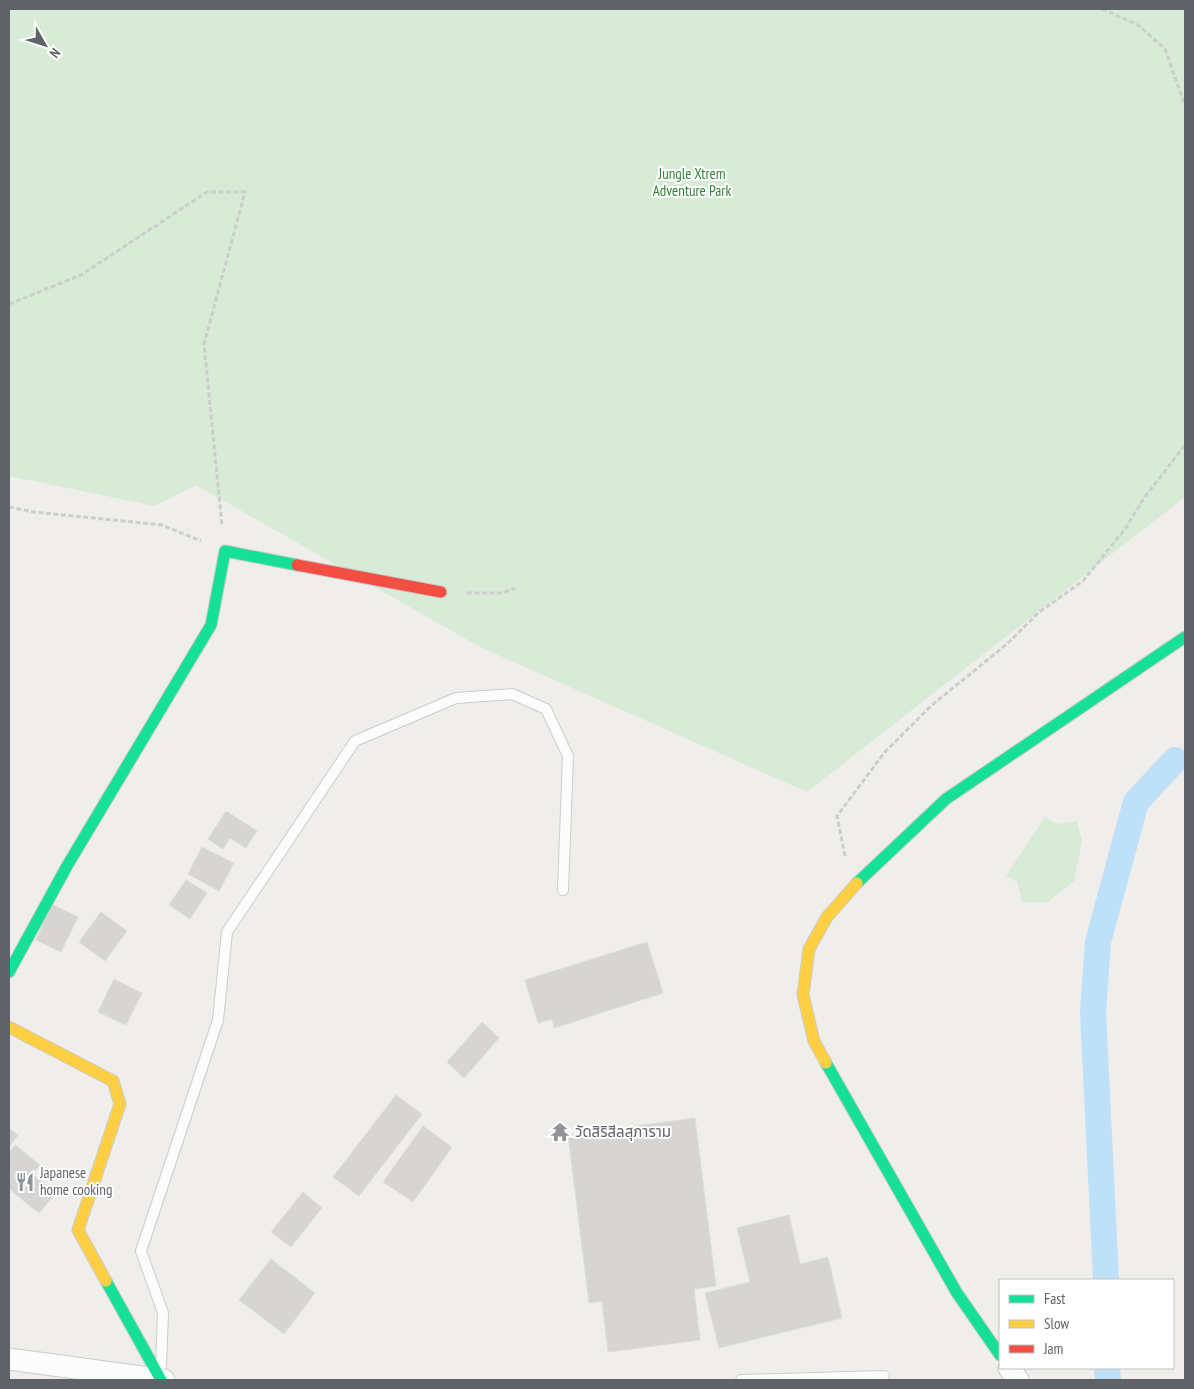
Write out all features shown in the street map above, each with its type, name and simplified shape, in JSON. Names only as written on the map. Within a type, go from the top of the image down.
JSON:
[{"type":"street","points":[[9,972],[67,866],[211,625],[225,551],[441,592]]},
{"type":"street","points":[[999,1354],[956,1293],[814,1041],[803,995],[810,949],[828,917],[852,889],[946,799],[1184,641]]},
{"type":"street","points":[[9,1027],[113,1081],[120,1104],[78,1230],[162,1380]]},
{"type":"street","points":[[9,1359],[162,1380]]},
{"type":"street","points":[[1010,1369],[1018,1380]]},
{"type":"lane","points":[[162,1380],[162,1314],[141,1251],[218,1020],[227,932],[355,741],[456,698],[512,694],[546,709],[568,756],[563,890]]},
{"type":"lane","points":[[741,1380],[884,1376]]},
{"type":"path","points":[[1102,9],[1138,25],[1165,49],[1185,106]]},
{"type":"path","points":[[9,304],[81,275],[207,192],[245,192],[204,344],[225,551],[162,525],[34,512],[9,507]]},
{"type":"path","points":[[852,889],[837,816],[872,768],[884,753],[932,705],[1007,644],[1038,613],[1083,581],[1125,529],[1144,498],[1185,445]]},
{"type":"path","points":[[441,592],[503,593],[515,588]]},
{"type":"green space","name":"Jungle Xtrem Adventure Park","points":[[9,9],[1185,9],[1185,497],[807,792],[480,647],[196,485],[155,506],[9,476]]},
{"type":"green space","points":[[1045,817],[1056,824],[1077,821],[1082,841],[1074,881],[1048,902],[1022,902],[1017,882],[1006,876]]},
{"type":"building","points":[[226,811],[257,831],[246,848],[230,838],[223,849],[208,839]]},
{"type":"building","points":[[202,847],[234,863],[219,891],[188,874]]},
{"type":"building","points":[[186,880],[207,893],[190,919],[169,905]]},
{"type":"building","points":[[52,904],[78,917],[61,952],[36,940]]},
{"type":"building","points":[[101,912],[127,931],[105,961],[79,942]]},
{"type":"building","points":[[647,942],[663,993],[554,1028],[552,1019],[538,1023],[525,980]]},
{"type":"building","points":[[114,979],[142,993],[126,1025],[98,1012]]},
{"type":"building","points":[[482,1022],[499,1038],[464,1078],[447,1062]]},
{"type":"building","points":[[396,1095],[422,1114],[359,1196],[333,1177]]},
{"type":"building","points":[[695,1118],[716,1286],[694,1289],[700,1340],[608,1352],[602,1301],[589,1303],[568,1135]]},
{"type":"building","points":[[423,1126],[452,1147],[413,1202],[383,1182]]},
{"type":"building","points":[[9,1128],[18,1135],[9,1147]]},
{"type":"building","name":"Japanese home cooking","points":[[15,1145],[40,1165],[32,1174],[56,1193],[39,1213],[9,1189],[9,1153]]},
{"type":"building","points":[[303,1192],[322,1208],[291,1247],[271,1232]]},
{"type":"building","points":[[789,1215],[800,1264],[828,1257],[842,1318],[719,1348],[705,1293],[750,1282],[737,1228]]},
{"type":"building","points":[[271,1259],[315,1293],[284,1334],[239,1300]]},
{"type":"waterway","points":[[1106,1279],[1093,1011],[1098,942],[1136,802],[1175,760]]},
{"type":"waterway","points":[[1107,1369],[1108,1380]]},
{"type":"traffic: fast","points":[[9,972],[67,866],[211,625],[225,551],[297,565]]},
{"type":"traffic: fast","points":[[857,883],[946,799],[1185,637]]},
{"type":"traffic: fast","points":[[826,1063],[957,1293],[999,1354]]},
{"type":"traffic: fast","points":[[106,1281],[161,1380]]},
{"type":"traffic: slow","points":[[826,1063],[814,1041],[803,995],[809,949],[827,917],[857,883]]},
{"type":"traffic: slow","points":[[9,1027],[113,1081],[120,1104],[78,1230],[106,1281]]},
{"type":"traffic: jam","points":[[297,565],[441,592]]},
{"type":"place","name":"วัดสิริสีลสุภาราม","points":[[560,1132]]},
{"type":"place","name":"Japanese home cooking","points":[[25,1182]]}]
